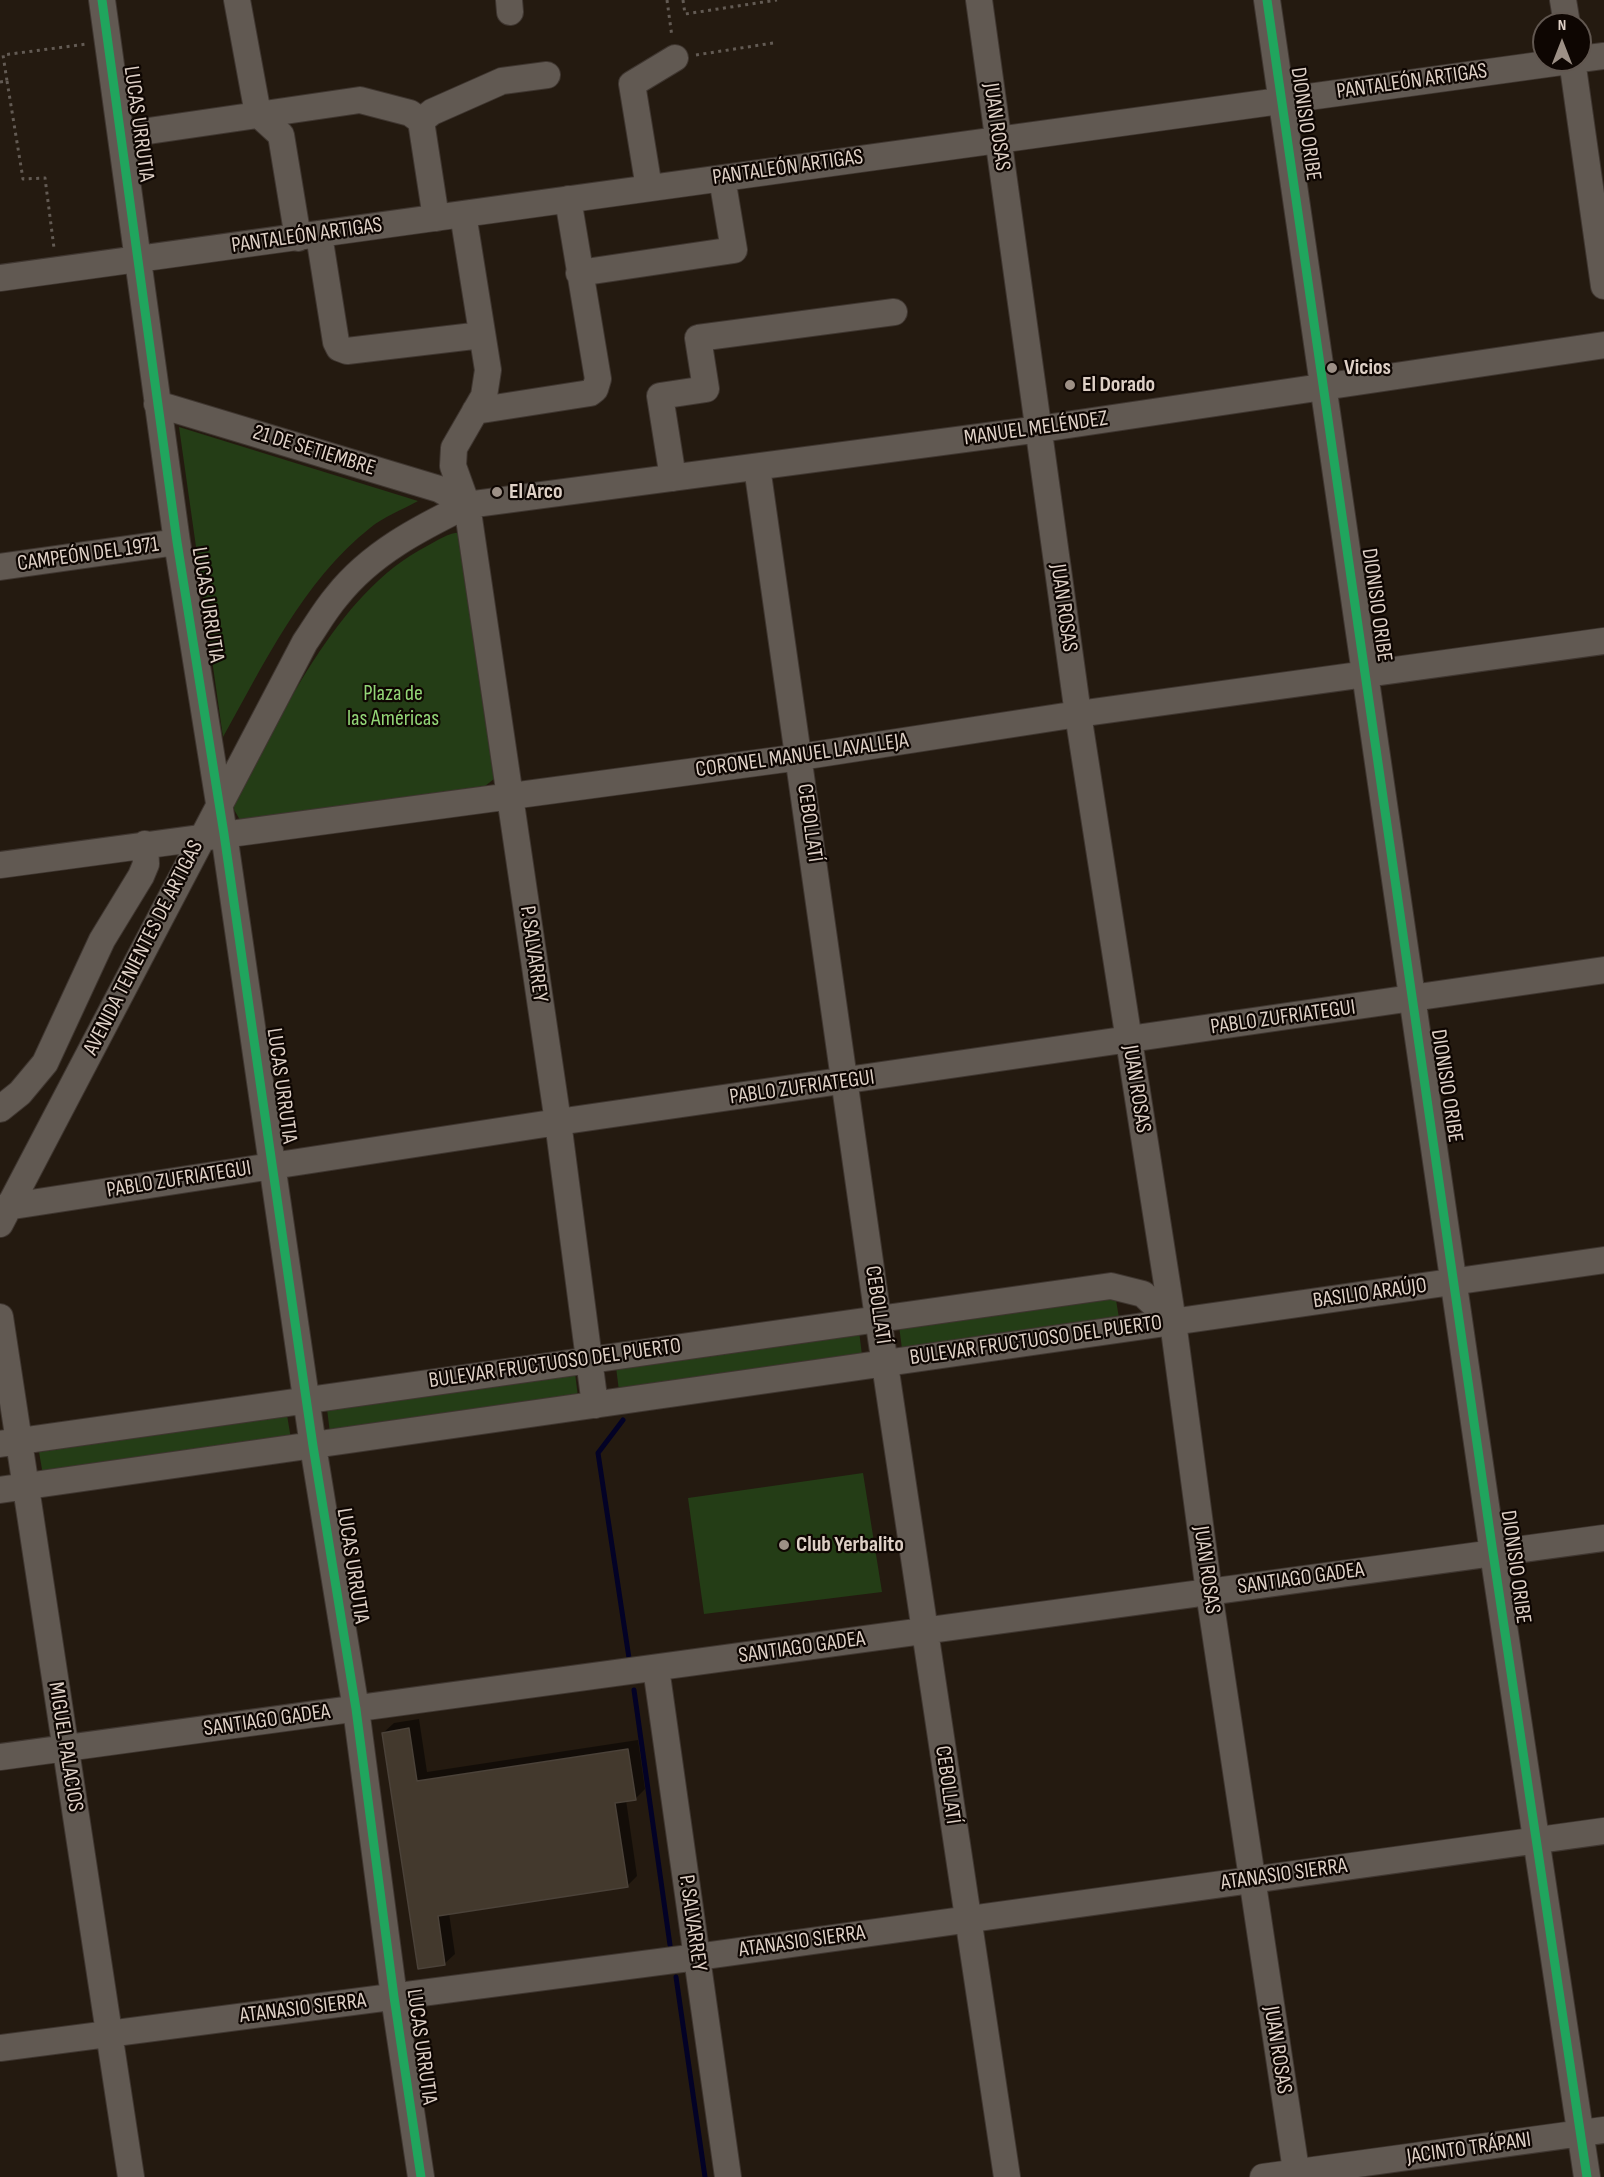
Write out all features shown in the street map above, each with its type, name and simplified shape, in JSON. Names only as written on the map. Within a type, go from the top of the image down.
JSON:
[{"type":"street","name":"LUCAS URRUTIA","points":[[102,0],[177,542],[219,803],[213,835],[273,1165],[313,1446],[356,1709],[394,1997],[421,2177]]},
{"type":"street","points":[[237,0],[258,114],[281,135],[339,348],[347,351],[482,335]]},
{"type":"street","name":"JUAN ROSAS","points":[[979,0],[1040,429],[1077,714],[1173,1322],[1209,1592],[1297,2175]]},
{"type":"street","name":"DIONISIO ORIBE","points":[[1267,0],[1537,1841],[1592,2132],[1587,2177]]},
{"type":"street","points":[[649,188],[632,84],[675,58]]},
{"type":"street","name":"PANTALEÓN ARTIGAS","points":[[0,278],[1532,66]]},
{"type":"street","points":[[1577,72],[1604,286]]},
{"type":"street","points":[[421,121],[432,112],[502,81],[547,75]]},
{"type":"street","points":[[121,135],[360,100],[410,113],[421,121],[436,218]]},
{"type":"street","points":[[579,273],[734,250],[722,178]]},
{"type":"street","points":[[475,411],[590,393],[595,389],[598,380],[568,199]]},
{"type":"street","name":"P. SALVARREY","points":[[463,214],[488,370],[487,385],[454,448],[453,466],[467,505],[558,1122],[595,1405]]},
{"type":"street","points":[[673,478],[660,396],[706,389],[698,338],[894,312]]},
{"type":"street","name":"MANUEL MELÉNDEZ","points":[[467,505],[1040,429],[1604,345]]},
{"type":"street","name":"21 DE SETIEMBRE","points":[[157,404],[439,489],[467,505]]},
{"type":"street","name":"CEBOLLATÍ","points":[[757,467],[878,1318],[1007,2177]]},
{"type":"street","points":[[219,803],[305,642],[338,595],[378,555],[419,528],[467,505]]},
{"type":"street","name":"CAMPEÓN DEL 1971","points":[[0,567],[177,542]]},
{"type":"street","name":"CORONEL MANUEL LAVALLEJA","points":[[0,865],[800,757],[1077,714],[1604,641]]},
{"type":"street","name":"AVENIDA TENIENTES DE ARTIGAS","points":[[3,1213],[213,835]]},
{"type":"street","points":[[0,1109],[20,1093],[45,1063],[102,940],[141,876],[146,864],[145,844]]},
{"type":"street","name":"PABLO ZUFRIATEGUI","points":[[3,1213],[273,1165],[1604,970]]},
{"type":"street","name":"BASILIO ARAÚJO","points":[[1173,1322],[1604,1260]]},
{"type":"street","name":"BULEVAR FRUCTUOSO DEL PUERTO","points":[[9,1442],[1111,1286],[1143,1294],[1173,1322]]},
{"type":"street","name":"MIGUEL PALACIOS","points":[[0,1317],[9,1442],[26,1486],[131,2177]]},
{"type":"street","name":"BULEVAR FRUCTUOSO DEL PUERTO","points":[[0,1490],[1173,1322]]},
{"type":"street","name":"SANTIAGO GADEA","points":[[0,1757],[1604,1538]]},
{"type":"street","name":"P. SALVARREY","points":[[656,1668],[728,2177]]},
{"type":"street","name":"ATANASIO SIERRA","points":[[0,2048],[697,1957],[1604,1831]]},
{"type":"street","name":"JACINTO TRÁPANI","points":[[1263,2177],[1297,2175],[1592,2132]]},
{"type":"path","points":[[667,0],[675,58],[773,43]]},
{"type":"path","points":[[683,0],[685,14],[777,0]]},
{"type":"path","points":[[57,271],[45,178],[23,179],[3,55],[107,41]]},
{"type":"path","points":[[0,82],[7,81]]},
{"type":"green space","points":[[179,427],[418,501],[375,524],[346,549],[325,573],[287,625],[223,737]]},
{"type":"green space","name":"Plaza de las Américas","points":[[461,532],[494,779],[485,786],[240,820],[232,806],[291,698],[313,661],[338,626],[365,594],[394,567],[439,539]]},
{"type":"green space","points":[[1115,1294],[1119,1318],[902,1349],[899,1326]]},
{"type":"green space","points":[[859,1331],[862,1355],[619,1391],[616,1367]]},
{"type":"green space","points":[[575,1373],[578,1397],[330,1433],[327,1409]]},
{"type":"green space","points":[[287,1415],[291,1439],[43,1475],[39,1452]]},
{"type":"green space","name":"Club Yerbalito","points":[[863,1473],[882,1592],[704,1614],[688,1498]]},
{"type":"building","points":[[409,1728],[417,1781],[628,1749],[636,1800],[615,1803],[628,1887],[438,1916],[445,1965],[418,1969],[382,1733]]},
{"type":"waterway","points":[[623,1420],[598,1453],[629,1658]]},
{"type":"waterway","points":[[634,1690],[670,1945]]},
{"type":"waterway","points":[[676,1977],[705,2177]]},
{"type":"cycle path","points":[[102,0],[177,542],[224,834],[313,1446],[356,1709],[394,1997],[421,2177]]},
{"type":"cycle path","points":[[1267,0],[1493,1553],[1587,2177]]},
{"type":"place","name":"Vicios","points":[[1332,368]]},
{"type":"place","name":"El Dorado","points":[[1070,385]]},
{"type":"place","name":"El Arco","points":[[497,492]]},
{"type":"place","name":"Club Yerbalito","points":[[784,1545]]}]
